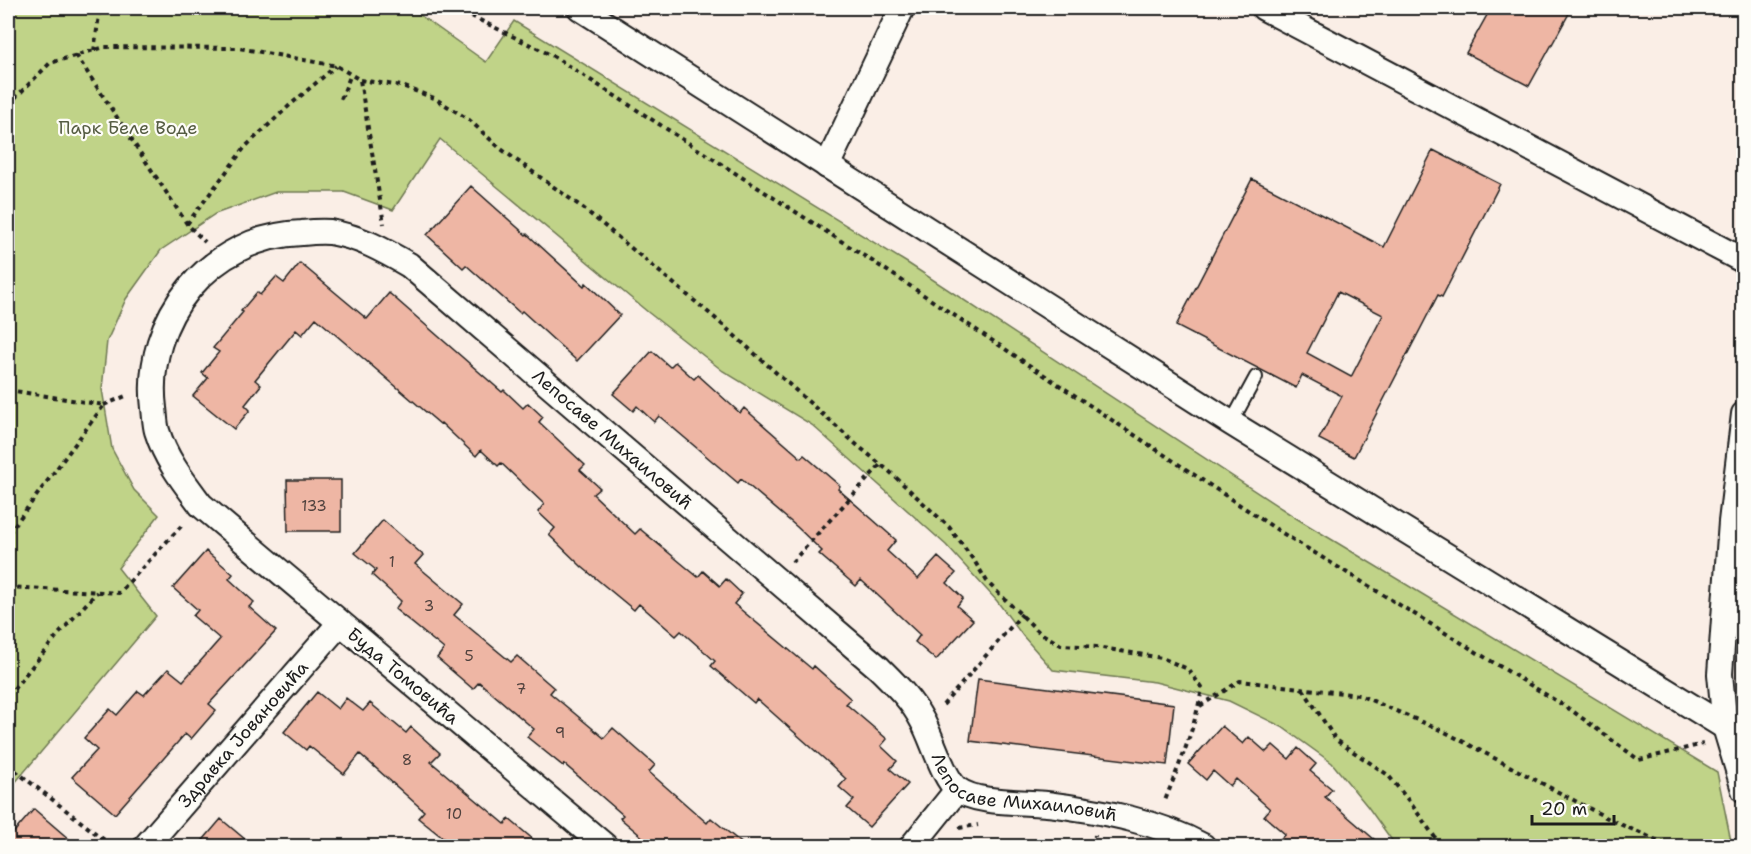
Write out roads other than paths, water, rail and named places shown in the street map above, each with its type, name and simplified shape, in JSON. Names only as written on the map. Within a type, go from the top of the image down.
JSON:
[{"type":"street","points":[[580,8],[1231,423],[1726,733]]},
{"type":"street","points":[[827,166],[902,8]]},
{"type":"street","points":[[1264,8],[1743,261]]},
{"type":"street","name":"Лепосаве Михаиловић","points":[[201,504],[174,470],[157,430],[152,386],[159,343],[177,303],[206,270],[222,259],[242,246],[284,233],[328,232],[371,243],[409,265],[879,668],[905,694],[923,721],[947,776],[957,790],[989,799],[1051,804],[1130,817],[1203,846]]},
{"type":"street","points":[[1743,414],[1720,654],[1726,733],[1743,790]]},
{"type":"street","name":"Буда Томовића","points":[[201,504],[605,846]]},
{"type":"street","name":"Здравка Јовановића","points":[[146,846],[340,622]]},
{"type":"street","points":[[912,846],[957,790]]},
{"type":"lane","points":[[1231,423],[1256,377]]},
{"type":"park label","name":"Парк Беле Воде","points":[[128,128]]}]
